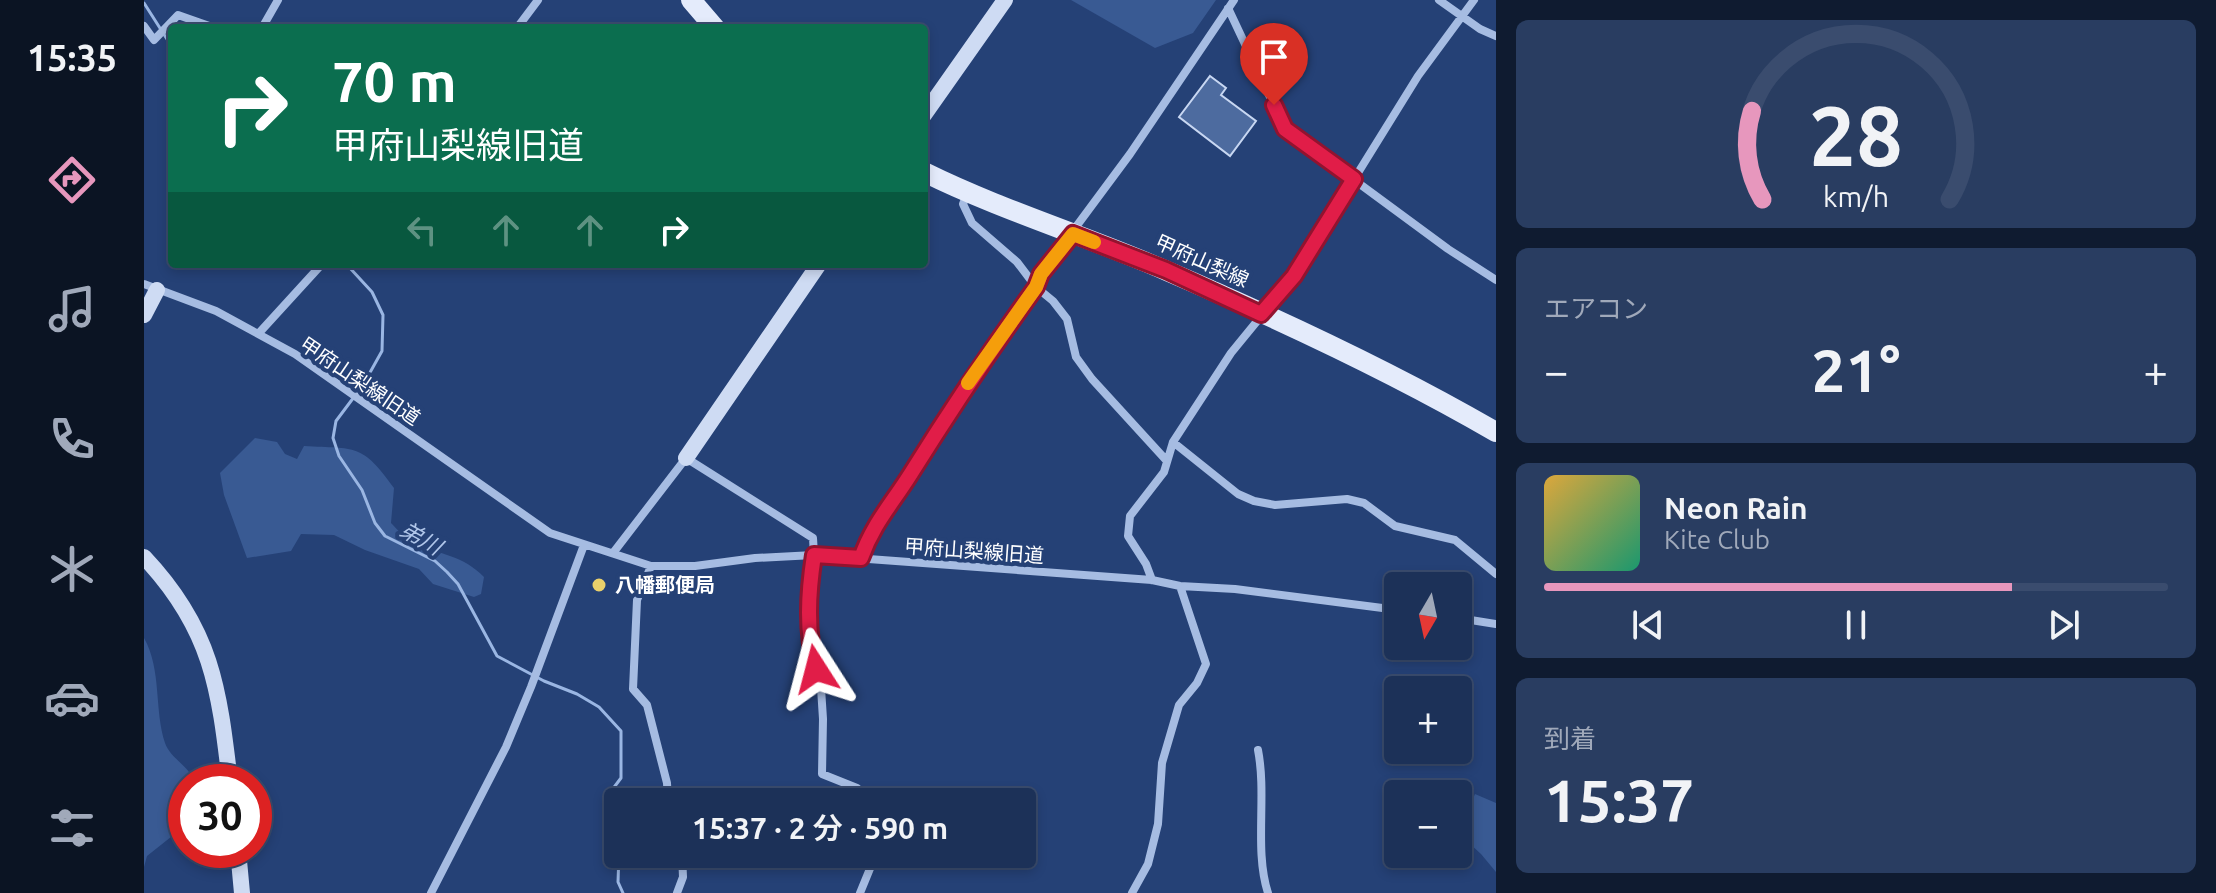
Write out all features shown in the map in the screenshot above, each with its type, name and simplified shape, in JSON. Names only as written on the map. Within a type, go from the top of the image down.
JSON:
[{"type":"main road","points":[[691,0],[712,24]]},
{"type":"main road","name":"甲府山梨線","points":[[928,174],[967,193],[1166,270],[1401,379],[1496,432]]},
{"type":"street","points":[[264,24],[278,0]]},
{"type":"street","points":[[520,24],[538,0]]},
{"type":"street","points":[[928,109],[1005,0]]},
{"type":"street","points":[[861,558],[870,532],[904,485],[978,367],[1234,0]]},
{"type":"street","points":[[1439,0],[1461,17],[1496,36]]},
{"type":"street","points":[[1152,580],[1128,536],[1130,516],[1164,472],[1173,442],[1231,353],[1294,276],[1418,76],[1474,0]]},
{"type":"street","points":[[1228,8],[1285,129],[1448,249],[1496,280]]},
{"type":"street","points":[[170,24],[178,15],[204,24]]},
{"type":"street","points":[[144,26],[154,40],[168,26]]},
{"type":"street","points":[[967,193],[963,204],[972,223],[1017,262],[1036,287],[1053,301],[1067,319],[1076,357],[1092,379],[1166,460]]},
{"type":"street","points":[[259,333],[318,268]]},
{"type":"street","points":[[613,553],[686,458],[816,268]]},
{"type":"street","points":[[144,315],[151,287]]},
{"type":"street","name":"甲府山梨線旧道","points":[[151,287],[216,311],[259,333],[344,387],[550,533],[651,566],[695,566],[755,558],[814,555],[1152,580],[1180,586],[1235,589],[1384,608]]},
{"type":"street","points":[[1173,442],[1238,494],[1254,501],[1275,505],[1347,499],[1364,503],[1395,526],[1455,540],[1496,574]]},
{"type":"street","points":[[686,458],[813,538],[808,600],[811,651],[821,688],[822,774],[857,788]]},
{"type":"street","points":[[431,893],[506,747],[538,671],[584,545]]},
{"type":"street","points":[[144,557],[185,609],[204,648],[221,707],[228,764]]},
{"type":"street","points":[[651,566],[637,600],[633,689],[647,705],[667,788]]},
{"type":"street","points":[[1132,893],[1148,864],[1158,824],[1162,763],[1179,705],[1197,683],[1206,664],[1180,586]]},
{"type":"street","points":[[1472,620],[1496,624]]},
{"type":"street","points":[[1258,750],[1263,794],[1263,862],[1268,893]]},
{"type":"street","points":[[240,868],[242,893]]},
{"type":"street","points":[[677,893],[683,868]]},
{"type":"street","points":[[860,893],[870,868]]},
{"type":"shaded area","points":[[1071,0],[1216,0],[1193,33],[1155,48]]},
{"type":"shaded area","points":[[255,438],[277,442],[285,454],[297,459],[304,446],[347,449],[365,456],[394,488],[391,523],[412,542],[460,560],[476,570],[484,577],[481,594],[474,597],[433,584],[419,569],[365,550],[334,535],[301,534],[291,551],[247,558],[224,495],[220,473]]},
{"type":"shaded area","points":[[144,638],[156,677],[165,743],[181,764],[168,764],[168,839],[147,856],[144,867]]},
{"type":"shaded area","points":[[1475,794],[1496,803],[1496,872],[1472,846],[1472,801]]},
{"type":"building","points":[[1210,76],[1226,88],[1221,95],[1256,121],[1230,156],[1179,117]]},
{"type":"waterway","name":"弟川","points":[[144,3],[168,41]]},
{"type":"waterway","name":"弟川","points":[[350,268],[372,292],[383,315],[382,351],[363,385],[336,421],[333,438],[339,456],[362,490],[375,523],[385,536],[435,561],[458,584],[497,656],[599,707],[621,731],[621,778],[614,788]]},
{"type":"waterway","name":"弟川","points":[[618,868],[618,882],[623,893]]},
{"type":"slow traffic","points":[[968,383],[1036,287],[1041,274],[1073,234],[1094,242]]},
{"type":"place","name":"八幡郵便局","points":[[599,585]]},
{"type":"route","points":[[816,669],[811,651],[808,600],[814,555],[861,558],[870,532],[904,485],[978,367],[1036,287],[1041,274],[1073,234],[1166,270],[1261,314],[1294,276],[1354,179],[1285,129],[1274,105]]}]
